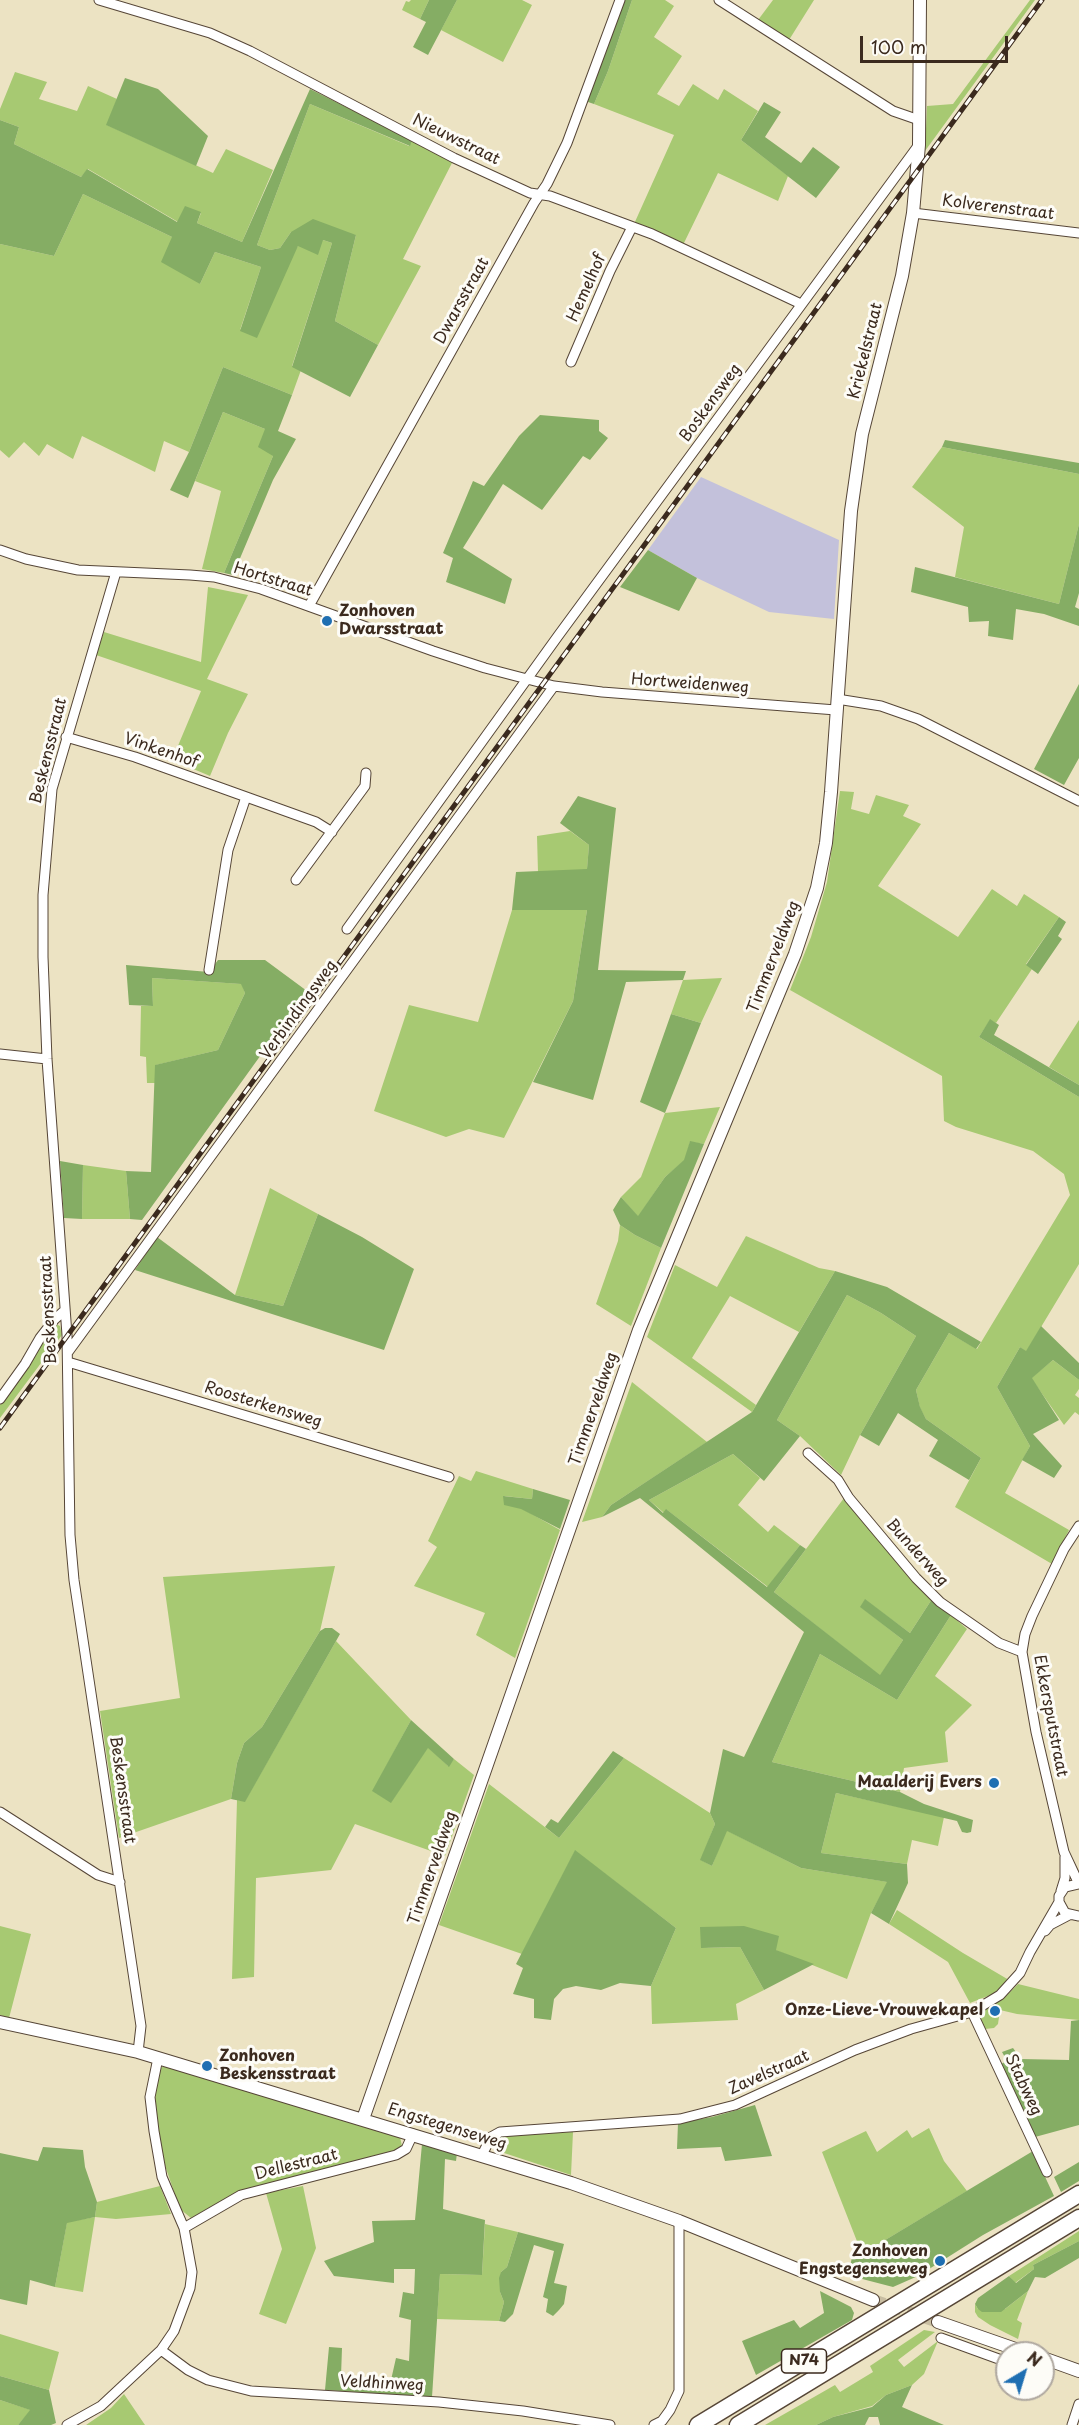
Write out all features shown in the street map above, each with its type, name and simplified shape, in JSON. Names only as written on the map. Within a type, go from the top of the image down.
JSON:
[{"type":"highway","name":"N74","points":[[698,2425],[1079,2194]]},
{"type":"highway","name":"N74","points":[[738,2425],[1079,2218]]},
{"type":"street","name":"Nieuwstraat","points":[[99,0],[210,33],[454,158],[539,196],[550,196],[632,227],[749,278],[801,304]]},
{"type":"street","name":"Dwarsstraat","points":[[309,606],[567,143],[620,0]]},
{"type":"street","points":[[719,0],[893,111],[919,120]]},
{"type":"street","name":"Kriekelstraat","points":[[836,705],[850,521],[862,434],[902,276],[913,213],[919,145],[920,0]]},
{"type":"street","name":"Boskensweg","points":[[528,679],[919,145]]},
{"type":"street","name":"Kolverenstraat","points":[[913,213],[1079,233]]},
{"type":"street","name":"Hemelhof","points":[[571,362],[610,271],[632,227]]},
{"type":"street","name":"Hortstraat","points":[[0,550],[26,559],[70,568],[214,578],[261,589],[433,651],[543,683]]},
{"type":"street","name":"Beskensstraat","points":[[116,572],[66,737],[51,797],[43,895],[43,957],[47,1059],[68,1357],[71,1547],[141,2026],[138,2052]]},
{"type":"street","points":[[432,803],[515,688],[517,676]]},
{"type":"street","points":[[347,929],[528,679]]},
{"type":"street","name":"Hortweidenweg","points":[[543,683],[602,692],[836,705],[868,703],[918,718],[1079,801]]},
{"type":"street","name":"Verbindingsweg","points":[[68,1357],[554,686]]},
{"type":"street","name":"Timmerveldweg","points":[[363,2119],[639,1330],[795,954],[809,914],[826,843],[836,705]]},
{"type":"street","name":"Vinkenhof","points":[[66,737],[135,757],[316,822],[332,832]]},
{"type":"street","points":[[296,880],[365,786],[366,773]]},
{"type":"street","points":[[209,970],[228,850],[246,797]]},
{"type":"street","points":[[0,1053],[47,1059]]},
{"type":"street","points":[[0,1399],[25,1365],[47,1329],[65,1310]]},
{"type":"street","name":"Roosterkensweg","points":[[68,1357],[449,1477]]},
{"type":"street","name":"Bunderweg","points":[[808,1453],[838,1480],[849,1498],[940,1602],[999,1643],[1022,1652]]},
{"type":"street","name":"Ekkersputstraat","points":[[1060,1897],[1065,1878],[1064,1852],[1034,1723],[1022,1652],[1025,1634],[1032,1616],[1064,1549],[1079,1526]]},
{"type":"street","points":[[0,1812],[98,1875],[120,1882]]},
{"type":"street","name":"Ekkersputstraat","points":[[1064,1852],[1079,1884]]},
{"type":"street","points":[[1060,1897],[1068,1885],[1079,1884]]},
{"type":"street","name":"Zavelstraat","points":[[1060,1897],[1061,1909],[1074,1916]]},
{"type":"street","name":"Zavelstraat","points":[[482,2155],[491,2137],[500,2132],[680,2119],[735,2105],[855,2050],[911,2029],[972,2012],[1000,1995],[1020,1973],[1060,1897]]},
{"type":"street","name":"Zavelstraat","points":[[1038,1939],[1050,1925],[1074,1916]]},
{"type":"street","name":"Stabweg","points":[[972,2012],[1047,2172]]},
{"type":"street","name":"Engstegenseweg","points":[[0,2022],[138,2052],[611,2196],[679,2221],[873,2300]]},
{"type":"street","points":[[67,2425],[101,2406],[161,2350],[174,2331],[190,2288],[192,2272],[183,2228],[162,2177],[153,2131],[150,2097],[158,2058]]},
{"type":"street","name":"Dellestraat","points":[[183,2228],[241,2195],[396,2155],[406,2149],[413,2134]]},
{"type":"street","points":[[654,2425],[662,2421],[679,2391],[679,2221]]},
{"type":"street","points":[[938,2322],[995,2342]]},
{"type":"street","points":[[941,2338],[995,2358]]},
{"type":"street","name":"Veldhinweg","points":[[161,2350],[188,2370],[208,2380],[251,2391],[439,2402],[524,2411],[610,2425]]},
{"type":"street","points":[[1055,2362],[1079,2371]]},
{"type":"street","points":[[1072,2425],[1079,2404]]},
{"type":"shaded area","points":[[701,477],[839,540],[834,619],[769,612],[697,578],[648,550]]},
{"type":"green space","points":[[429,0],[420,19],[402,10],[406,1]]},
{"type":"green space","points":[[429,0],[457,0],[428,55],[413,47],[426,22],[420,19]]},
{"type":"green space","points":[[457,0],[522,0],[532,5],[503,62],[441,30]]},
{"type":"green space","points":[[623,0],[632,0],[608,71],[594,104],[585,101]]},
{"type":"green space","points":[[632,0],[665,0],[674,6],[654,37],[682,56],[657,94],[679,106],[693,84],[718,100],[724,89],[758,111],[741,140],[788,176],[778,201],[718,173],[683,245],[634,224],[674,135],[594,104],[608,71]]},
{"type":"green space","points":[[773,0],[814,0],[789,40],[758,20]]},
{"type":"green space","points":[[1030,0],[1035,0],[925,151],[927,106],[953,104]]},
{"type":"green space","points":[[15,72],[47,82],[39,99],[77,111],[88,86],[117,99],[107,125],[213,173],[226,149],[273,170],[242,242],[197,223],[201,213],[178,222],[88,169],[81,177],[14,144],[19,127],[0,120],[0,109]]},
{"type":"green space","points":[[125,78],[158,89],[208,136],[196,166],[106,125]]},
{"type":"green space","points":[[310,89],[412,140],[410,146],[310,104],[257,245],[270,250],[280,248],[291,232],[313,219],[356,235],[335,321],[378,345],[350,397],[292,367],[332,243],[323,240],[318,255],[298,246],[257,338],[240,331],[261,267],[215,252],[200,284],[161,262],[172,237],[83,194],[54,256],[0,244],[0,120],[19,127],[14,144],[81,177],[87,169],[177,222],[185,206],[201,212],[197,223],[242,242]]},
{"type":"green space","points":[[764,102],[781,112],[765,137],[801,163],[813,147],[840,167],[816,198],[741,140]]},
{"type":"green space","points":[[310,104],[409,146],[412,140],[453,161],[403,259],[421,266],[378,345],[335,321],[356,235],[291,232],[280,248],[270,250],[257,245]]},
{"type":"green space","points":[[83,194],[172,237],[200,284],[215,252],[261,267],[240,330],[298,246],[323,240],[332,243],[292,366],[301,370],[292,395],[223,367],[189,452],[164,441],[155,472],[82,436],[73,459],[47,444],[39,456],[24,442],[9,458],[0,450],[0,244],[54,256]]},
{"type":"green space","points":[[223,367],[292,395],[278,431],[296,439],[273,480],[233,575],[224,573],[273,456],[258,447],[265,429],[223,412],[188,498],[170,490],[189,452]]},
{"type":"green space","points":[[223,412],[265,429],[273,456],[224,573],[202,569],[221,491],[195,481]]},
{"type":"green space","points":[[540,415],[599,420],[599,431],[608,438],[590,460],[583,456],[542,510],[503,484],[463,548],[512,579],[505,604],[446,582],[453,558],[443,553],[473,481],[484,486],[519,436]]},
{"type":"green space","points":[[945,440],[1079,463],[1079,474],[942,447]]},
{"type":"green space","points":[[942,447],[1079,474],[1079,524],[1059,604],[955,577],[964,527],[912,487]]},
{"type":"green space","points":[[1079,524],[1079,593],[1075,607],[1079,609],[1079,626],[1044,614],[1016,609],[1013,640],[988,636],[989,621],[969,622],[968,607],[911,592],[915,567],[1059,604]]},
{"type":"green space","points":[[648,550],[697,578],[679,611],[620,587]]},
{"type":"green space","points":[[208,587],[248,595],[207,679],[248,694],[210,776],[172,760],[201,691],[96,655],[104,632],[201,662]]},
{"type":"green space","points":[[1079,684],[1079,758],[1064,785],[1034,769]]},
{"type":"green space","points":[[840,791],[854,792],[851,809],[869,814],[876,795],[909,805],[903,816],[921,824],[878,886],[958,937],[992,889],[1017,906],[1024,894],[1059,917],[1026,964],[1032,969],[996,1023],[990,1020],[979,1037],[1079,1097],[1079,1264],[1026,1352],[1020,1347],[997,1387],[1030,1446],[1005,1493],[1069,1530],[1052,1564],[955,1507],[981,1458],[926,1419],[920,1408],[916,1390],[949,1333],[977,1349],[1070,1195],[1064,1174],[1033,1151],[956,1127],[944,1121],[942,1076],[790,990],[811,937],[827,882]]},
{"type":"green space","points":[[578,796],[616,808],[598,970],[686,971],[683,980],[626,982],[593,1100],[533,1082],[573,1001],[587,910],[512,910],[516,872],[587,869],[589,845],[560,823]]},
{"type":"green space","points":[[570,831],[589,845],[587,870],[538,872],[537,836]]},
{"type":"green space","points":[[512,910],[587,910],[573,1001],[504,1138],[469,1129],[446,1137],[374,1111],[409,1005],[478,1022]]},
{"type":"green space","points":[[1059,917],[1066,922],[1058,936],[1062,939],[1038,974],[1026,965]]},
{"type":"green space","points":[[218,960],[265,960],[307,991],[142,1220],[130,1219],[126,1171],[151,1172],[155,1065],[218,1050],[245,993],[241,984],[152,978],[153,1006],[129,1005],[126,965],[209,972]]},
{"type":"green space","points":[[152,978],[242,984],[245,993],[218,1050],[156,1065],[155,1083],[147,1083],[146,1057],[140,1056],[141,1006],[153,1006]]},
{"type":"green space","points":[[722,978],[701,1023],[671,1014],[683,980]]},
{"type":"green space","points":[[671,1014],[701,1023],[665,1113],[640,1102]]},
{"type":"green space","points":[[990,1019],[999,1025],[994,1035],[1079,1085],[1079,1097],[979,1037]]},
{"type":"green space","points":[[1079,1020],[1079,1085],[1049,1067]]},
{"type":"green space","points":[[720,1107],[704,1144],[690,1142],[685,1160],[665,1177],[638,1217],[621,1197],[641,1177],[665,1113]]},
{"type":"green space","points":[[690,1141],[704,1144],[661,1248],[620,1225],[613,1210],[621,1197],[638,1216],[665,1177],[684,1160]]},
{"type":"green space","points":[[60,1161],[83,1165],[82,1219],[64,1218]]},
{"type":"green space","points":[[83,1165],[126,1171],[130,1219],[82,1219]]},
{"type":"green space","points":[[270,1188],[318,1214],[283,1306],[235,1295]]},
{"type":"green space","points":[[318,1214],[362,1237],[414,1269],[384,1350],[135,1270],[157,1237],[235,1295],[283,1306]]},
{"type":"green space","points":[[620,1225],[661,1248],[631,1326],[596,1304],[618,1241]]},
{"type":"green space","points":[[746,1236],[819,1268],[835,1271],[799,1332],[730,1296],[692,1358],[756,1405],[752,1412],[647,1337],[675,1265],[717,1287]]},
{"type":"green space","points":[[835,1271],[887,1287],[981,1342],[976,1349],[949,1333],[916,1390],[926,1419],[981,1458],[969,1480],[929,1456],[938,1440],[898,1413],[879,1446],[860,1435],[916,1336],[881,1313],[847,1295],[777,1420],[800,1436],[764,1481],[733,1454],[649,1500],[663,1513],[666,1509],[767,1587],[800,1545],[806,1549],[774,1592],[880,1675],[903,1640],[860,1607],[865,1599],[910,1633],[932,1599],[951,1615],[897,1700],[820,1654],[772,1762],[900,1792],[924,1804],[973,1820],[971,1832],[967,1833],[962,1832],[957,1821],[836,1793],[821,1853],[907,1864],[908,1883],[889,1924],[871,1913],[887,1882],[801,1868],[727,1831],[712,1866],[700,1860],[715,1824],[710,1813],[723,1749],[744,1757],[804,1632],[640,1498],[602,1517],[611,1505],[752,1412]]},
{"type":"green space","points":[[847,1295],[881,1313],[916,1336],[860,1435],[841,1475],[800,1436],[777,1420]]},
{"type":"green space","points":[[56,1324],[60,1326],[62,1335],[0,1418],[0,1405]]},
{"type":"green space","points":[[1041,1326],[1079,1363],[1079,1380],[1053,1360],[1032,1378],[1059,1420],[1033,1434],[1062,1466],[1054,1478],[1022,1460],[1030,1446],[997,1387],[1020,1347],[1026,1351]]},
{"type":"green space","points":[[1053,1360],[1079,1380],[1079,1389],[1075,1395],[1079,1398],[1079,1415],[1075,1412],[1064,1425],[1031,1378]]},
{"type":"green space","points":[[632,1382],[707,1442],[611,1505],[602,1517],[582,1522]]},
{"type":"green space","points":[[733,1454],[760,1478],[738,1505],[768,1532],[774,1525],[800,1545],[768,1587],[667,1510],[664,1513],[649,1500]]},
{"type":"green space","points":[[476,1471],[533,1489],[532,1499],[504,1496],[560,1530],[515,1658],[476,1635],[485,1613],[414,1586],[437,1547],[428,1541],[459,1476],[471,1481]]},
{"type":"green space","points":[[533,1489],[570,1500],[560,1529],[521,1509],[504,1505],[503,1496],[532,1499]]},
{"type":"green space","points":[[844,1498],[932,1599],[910,1633],[865,1600],[861,1607],[903,1640],[880,1676],[774,1592]]},
{"type":"green space","points":[[335,1566],[320,1631],[262,1727],[244,1743],[237,1763],[231,1799],[119,1838],[100,1711],[180,1698],[163,1577]]},
{"type":"green space","points":[[951,1615],[967,1629],[935,1676],[972,1705],[945,1732],[948,1762],[904,1768],[900,1792],[772,1762],[820,1654],[897,1700]]},
{"type":"green space","points":[[332,1628],[340,1634],[245,1802],[231,1799],[237,1763],[244,1743],[262,1727],[320,1631]]},
{"type":"green space","points":[[336,1641],[411,1720],[373,1791],[391,1802],[428,1747],[448,1766],[454,1759],[474,1775],[445,1856],[355,1824],[331,1870],[256,1878],[254,1977],[232,1979],[237,1800],[245,1801]]},
{"type":"green space","points":[[411,1720],[454,1759],[449,1767],[428,1748],[391,1803],[372,1791]]},
{"type":"green space","points":[[613,1751],[624,1758],[559,1838],[545,1827],[551,1819],[558,1823]]},
{"type":"green space","points":[[624,1758],[710,1813],[715,1824],[701,1860],[712,1866],[726,1830],[801,1868],[888,1882],[871,1913],[847,1979],[775,1950],[778,1936],[702,1948],[740,1947],[764,1990],[736,2004],[738,2020],[652,2024],[651,1986],[676,1928],[575,1851],[522,1954],[439,1925],[489,1784],[559,1838]]},
{"type":"green space","points":[[836,1793],[944,1817],[938,1846],[912,1840],[907,1864],[821,1853]]},
{"type":"green space","points":[[575,1850],[676,1928],[651,1986],[620,1983],[601,1990],[576,1986],[563,1989],[554,1999],[551,2020],[534,2018],[534,1999],[513,1994],[523,1968],[516,1964]]},
{"type":"green space","points":[[897,1910],[1009,1980],[993,1994],[970,2003],[948,1962],[889,1924]]},
{"type":"green space","points":[[0,1926],[31,1934],[9,2018],[0,2015]]},
{"type":"green space","points":[[744,1926],[779,1936],[776,1950],[814,1964],[764,1990],[740,1947],[701,1948],[700,1927]]},
{"type":"green space","points":[[1018,1984],[1079,1999],[1079,2020],[1017,2014],[1000,2010],[998,2024],[994,2028],[982,2027],[980,2017],[982,2011],[1007,1995]]},
{"type":"green space","points":[[1079,2020],[1079,2125],[1035,2137],[1001,2064],[1007,2061],[1002,2052],[1013,2048],[1021,2059],[1069,2060],[1071,2021]]},
{"type":"green space","points":[[165,2065],[400,2137],[402,2146],[395,2152],[242,2190],[191,2218],[180,2209],[162,2157],[155,2098],[161,2068]]},
{"type":"green space","points":[[755,2105],[772,2156],[725,2161],[721,2147],[677,2149],[678,2123],[712,2117]]},
{"type":"green space","points":[[929,2128],[944,2161],[967,2191],[862,2254],[822,2152],[866,2131],[877,2152],[907,2130],[912,2138]]},
{"type":"green space","points":[[573,2132],[571,2175],[498,2151],[494,2145],[500,2136]]},
{"type":"green space","points":[[422,2144],[457,2153],[456,2161],[445,2159],[443,2209],[485,2220],[482,2275],[440,2274],[432,2397],[325,2390],[329,2347],[342,2348],[341,2376],[391,2380],[396,2358],[409,2361],[411,2320],[399,2317],[403,2292],[414,2294],[415,2269],[394,2269],[394,2283],[334,2276],[324,2261],[374,2242],[372,2221],[415,2220]]},
{"type":"green space","points":[[43,2147],[83,2150],[85,2167],[97,2202],[95,2217],[67,2223],[55,2287],[30,2280],[27,2305],[0,2299],[0,2153],[38,2161]]},
{"type":"green space","points":[[1033,2151],[1054,2196],[983,2235],[918,2276],[893,2287],[820,2268],[850,2266],[856,2241],[862,2254]]},
{"type":"green space","points":[[1079,2162],[1079,2181],[1061,2192],[1054,2177]]},
{"type":"green space","points":[[160,2186],[171,2214],[116,2219],[95,2217],[97,2202]]},
{"type":"green space","points":[[303,2186],[316,2248],[286,2324],[259,2314],[282,2249],[266,2193]]},
{"type":"green space","points":[[95,2217],[83,2292],[55,2287],[67,2222]]},
{"type":"green space","points":[[485,2224],[518,2232],[507,2267],[501,2272],[500,2292],[504,2302],[499,2321],[437,2319],[440,2274],[482,2275]]},
{"type":"green space","points":[[1079,2231],[1079,2241],[1033,2265],[1034,2269],[1015,2283],[1009,2276]]},
{"type":"green space","points":[[518,2232],[564,2244],[554,2283],[567,2286],[564,2304],[553,2316],[546,2312],[548,2299],[543,2297],[554,2251],[534,2245],[513,2314],[505,2322],[499,2321],[504,2302],[500,2292],[499,2278],[501,2272],[507,2267]]},
{"type":"green space","points":[[1079,2241],[1079,2258],[1045,2278],[1035,2277],[1028,2291],[1001,2312],[982,2312],[978,2309],[975,2304],[978,2298],[1009,2276],[1016,2283],[1034,2269],[1033,2265]]},
{"type":"green space","points":[[820,2291],[851,2307],[854,2313],[852,2320],[756,2375],[742,2341],[794,2320],[800,2328],[824,2313]]},
{"type":"green space","points":[[1028,2291],[1017,2320],[1022,2323],[1018,2339],[990,2325],[978,2317],[975,2312],[975,2304],[978,2309],[1005,2309]]},
{"type":"green space","points":[[924,2330],[935,2332],[898,2360],[904,2367],[938,2341],[924,2374],[912,2385],[886,2395],[872,2406],[833,2417],[816,2425],[765,2425],[835,2385],[840,2392],[873,2372],[870,2366]]},
{"type":"green space","points":[[0,2334],[59,2352],[49,2390],[0,2376]]},
{"type":"green space","points":[[0,2376],[49,2390],[56,2423],[18,2425],[30,2410],[0,2400]]},
{"type":"green space","points":[[912,2385],[902,2407],[944,2425],[880,2425],[878,2417],[869,2417],[865,2425],[816,2425],[833,2417],[872,2407],[886,2395]]},
{"type":"green space","points":[[124,2394],[145,2425],[86,2425],[111,2408]]},
{"type":"green space","points":[[0,2400],[31,2410],[18,2425],[0,2425]]},
{"type":"tunnel","points":[[873,2300],[938,2322]]},
{"type":"railway","points":[[0,1428],[1042,0]]},
{"type":"place","name":"Zonhoven Dwarsstraat","points":[[327,621]]},
{"type":"place","name":"Maalderij Evers","points":[[994,1783]]},
{"type":"place","name":"Onze-Lieve-Vrouwekapel","points":[[995,2011]]},
{"type":"place","name":"Zonhoven Beskensstraat","points":[[207,2066]]},
{"type":"place","name":"Zonhoven Engstegenseweg","points":[[940,2261]]}]
